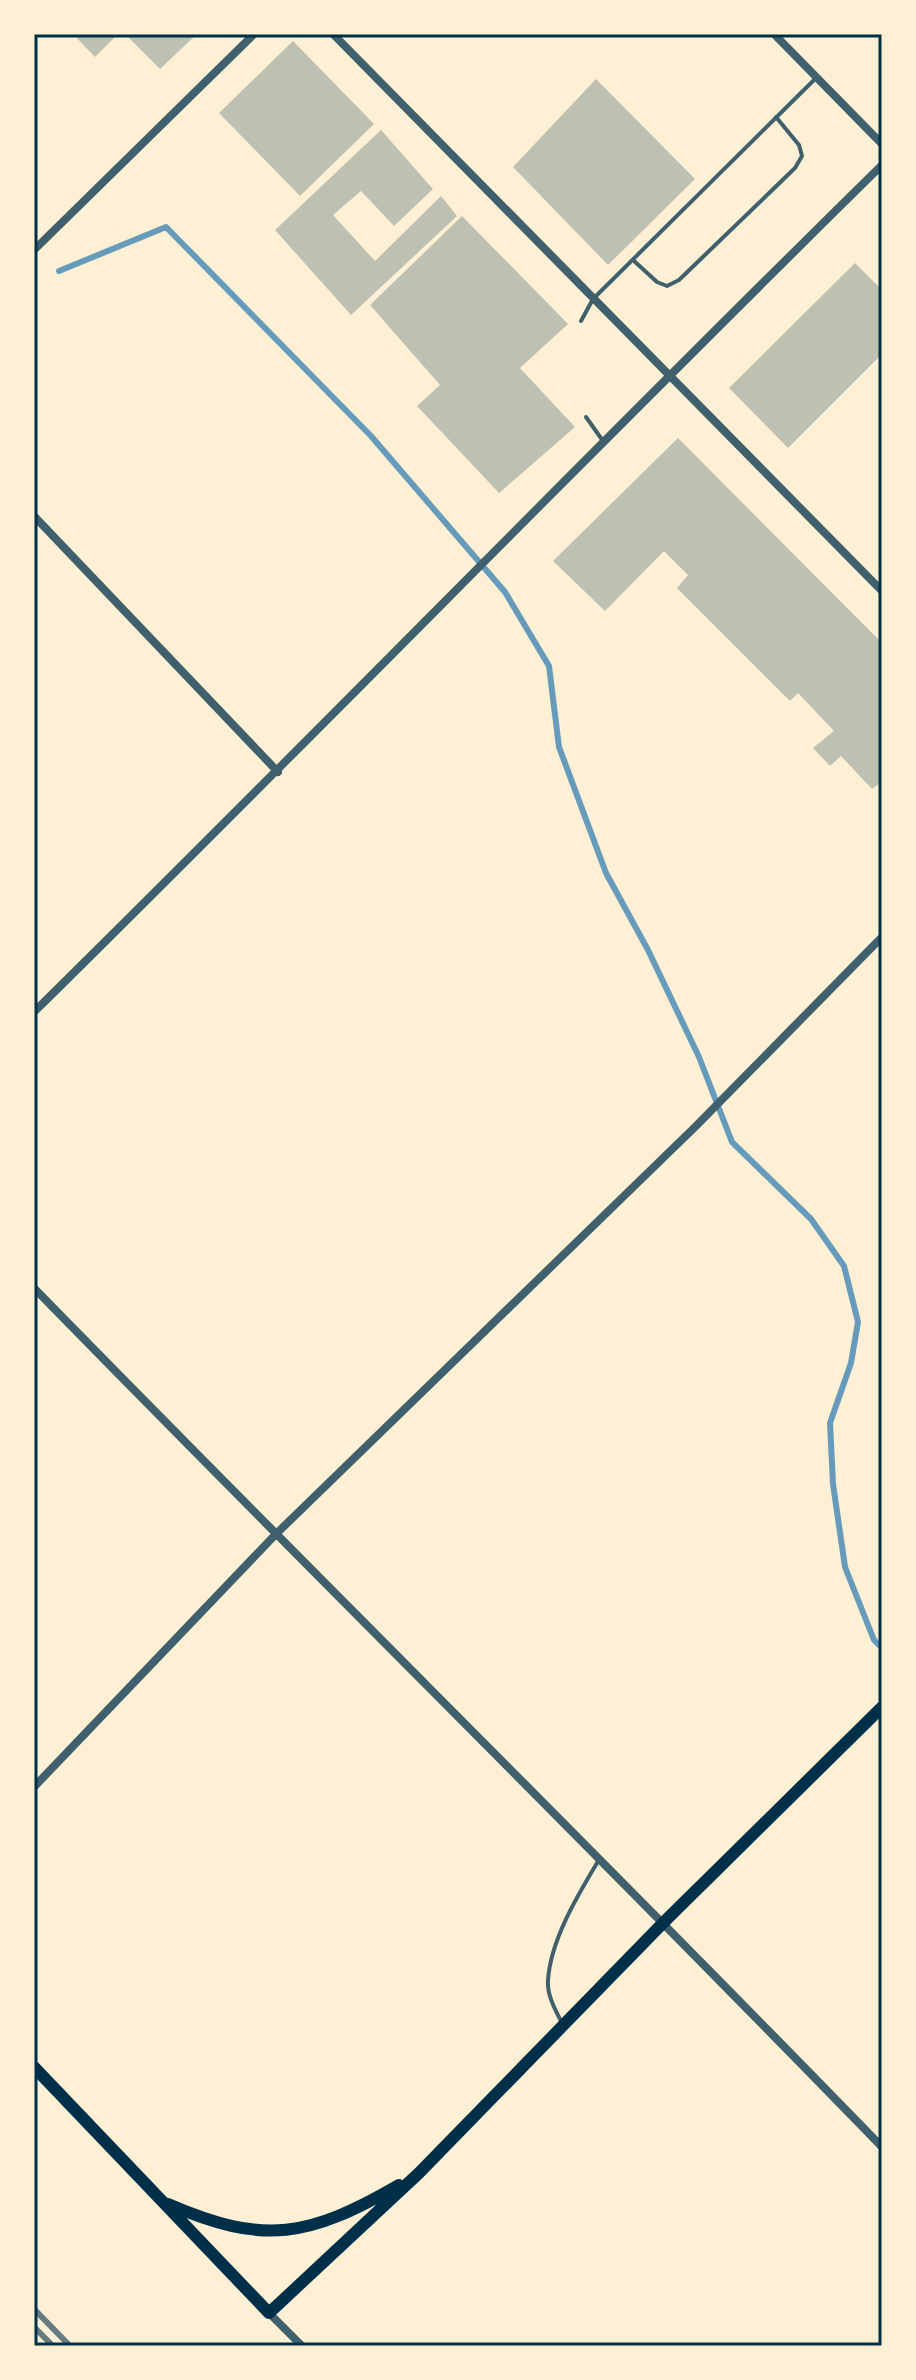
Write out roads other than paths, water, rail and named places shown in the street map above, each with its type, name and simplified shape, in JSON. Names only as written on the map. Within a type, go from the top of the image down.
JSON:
[{"type":"main road","points":[[34,2067],[269,2313],[419,2173],[664,1922],[882,1707]]},
{"type":"main road","points":[[161,2201],[193,2215],[232,2225],[258,2231],[284,2232],[314,2226],[352,2212],[419,2173]]},
{"type":"street","points":[[34,250],[254,34]]},
{"type":"street","points":[[333,34],[882,591]]},
{"type":"street","points":[[774,34],[882,144]]},
{"type":"street","points":[[34,1012],[278,772],[603,441],[882,165]]},
{"type":"street","points":[[34,516],[278,772]]},
{"type":"street","points":[[34,1787],[275,1535],[696,1126],[882,937]]},
{"type":"street","points":[[34,1288],[275,1535],[664,1922],[882,2147]]},
{"type":"street","points":[[269,2313],[302,2346]]},
{"type":"lane","points":[[581,321],[593,299],[817,77]]},
{"type":"lane","points":[[633,260],[657,282],[667,286],[679,280],[795,168],[802,156],[799,145],[776,117]]},
{"type":"lane","points":[[586,417],[603,441]]},
{"type":"lane","points":[[563,2026],[553,2006],[548,1982],[553,1956],[570,1910],[600,1858]]},
{"type":"waterway","points":[[59,271],[166,227],[371,436],[505,592],[549,666],[559,747],[606,873],[648,950],[699,1057],[732,1142],[811,1219],[844,1266],[858,1322],[851,1363],[830,1423],[833,1484],[845,1567],[874,1640],[882,1648]]},
{"type":"railway","points":[[34,2309],[70,2346]]},
{"type":"railway","points":[[34,2327],[53,2346]]}]
